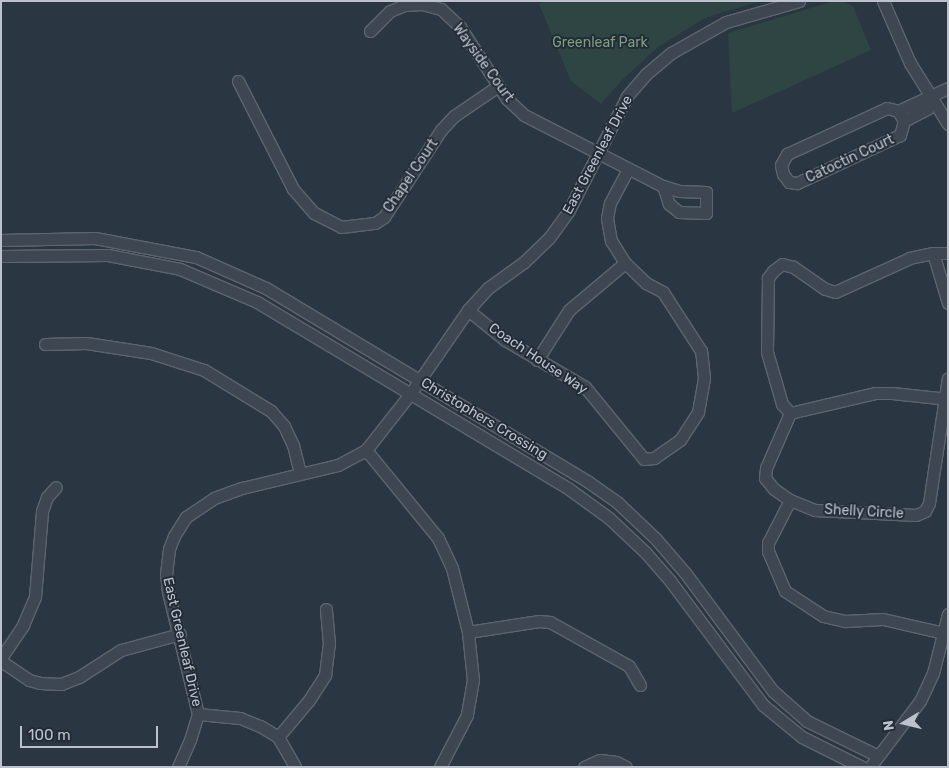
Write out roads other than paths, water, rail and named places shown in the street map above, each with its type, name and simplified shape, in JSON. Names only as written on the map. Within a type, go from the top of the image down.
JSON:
[{"type":"street","name":"East Greenleaf Drive","points":[[178,767],[190,740],[198,714],[180,634],[168,592],[166,574],[169,549],[180,526],[194,510],[214,498],[242,488],[338,465],[366,450],[410,394],[468,310],[488,288],[524,262],[549,238],[568,212],[627,96],[646,74],[670,53],[726,22],[798,1]]},
{"type":"street","points":[[883,1],[899,42],[948,124]]},
{"type":"street","name":"Wayside Court","points":[[370,31],[390,11],[405,5],[422,4],[441,9],[460,27],[506,99],[524,115],[597,154],[663,186]]},
{"type":"street","name":"Chapel Court","points":[[238,81],[293,189],[314,213],[341,227],[375,223],[384,217],[454,116],[498,86]]},
{"type":"street","name":"Catoctin Court","points":[[901,116],[887,108],[787,154],[782,165],[783,174],[789,182],[797,183],[900,135],[901,116],[922,98],[931,97],[948,88]]},
{"type":"street","name":"Coach House Way","points":[[468,310],[505,340],[585,387],[644,459],[654,458],[680,440],[698,412],[704,378],[701,351],[663,292],[646,282],[625,263],[612,241],[607,218],[610,203],[628,169]]},
{"type":"street","name":"Christophers Crossing","points":[[1,240],[94,238],[196,257],[266,288],[588,481],[618,503],[656,539],[686,574],[773,692],[807,720],[878,756]]},
{"type":"street","points":[[948,254],[933,253],[910,258],[835,292],[825,289],[793,266],[782,264],[768,278],[767,352],[782,404],[790,413],[875,393],[892,392],[946,399],[948,378]]},
{"type":"street","points":[[933,253],[948,303]]},
{"type":"street","name":"Christophers Crossing","points":[[1,256],[108,255],[180,270],[257,302],[569,489],[609,518],[646,553],[671,582],[762,705],[802,737],[862,767]]},
{"type":"street","points":[[537,360],[569,310],[625,263]]},
{"type":"street","points":[[45,344],[86,343],[151,353],[204,370],[271,411],[284,426],[293,445],[300,473]]},
{"type":"street","name":"Shelly Circle","points":[[790,413],[766,468],[765,478],[774,489],[790,500],[815,510],[916,515],[925,511],[929,503],[946,399]]},
{"type":"street","points":[[366,450],[438,538],[452,568],[468,632],[473,680],[467,715],[440,767]]},
{"type":"street","points":[[56,486],[47,497],[42,510],[35,597],[24,625],[1,659],[29,680],[40,683],[61,684],[79,677],[121,650],[180,634]]},
{"type":"street","points":[[790,500],[768,543],[768,551],[785,591],[823,616],[845,621],[883,619],[944,633]]},
{"type":"street","points":[[278,736],[309,700],[325,675],[329,644],[326,610]]},
{"type":"street","points":[[870,767],[920,701],[933,673],[948,614]]},
{"type":"street","points":[[468,632],[538,621],[550,622],[629,666],[640,685]]},
{"type":"street","points":[[198,714],[240,718],[278,736],[295,767]]},
{"type":"street","points":[[584,767],[600,760],[626,767]]},
{"type":"park label","name":"Greenleaf Park","points":[[600,43]]}]
